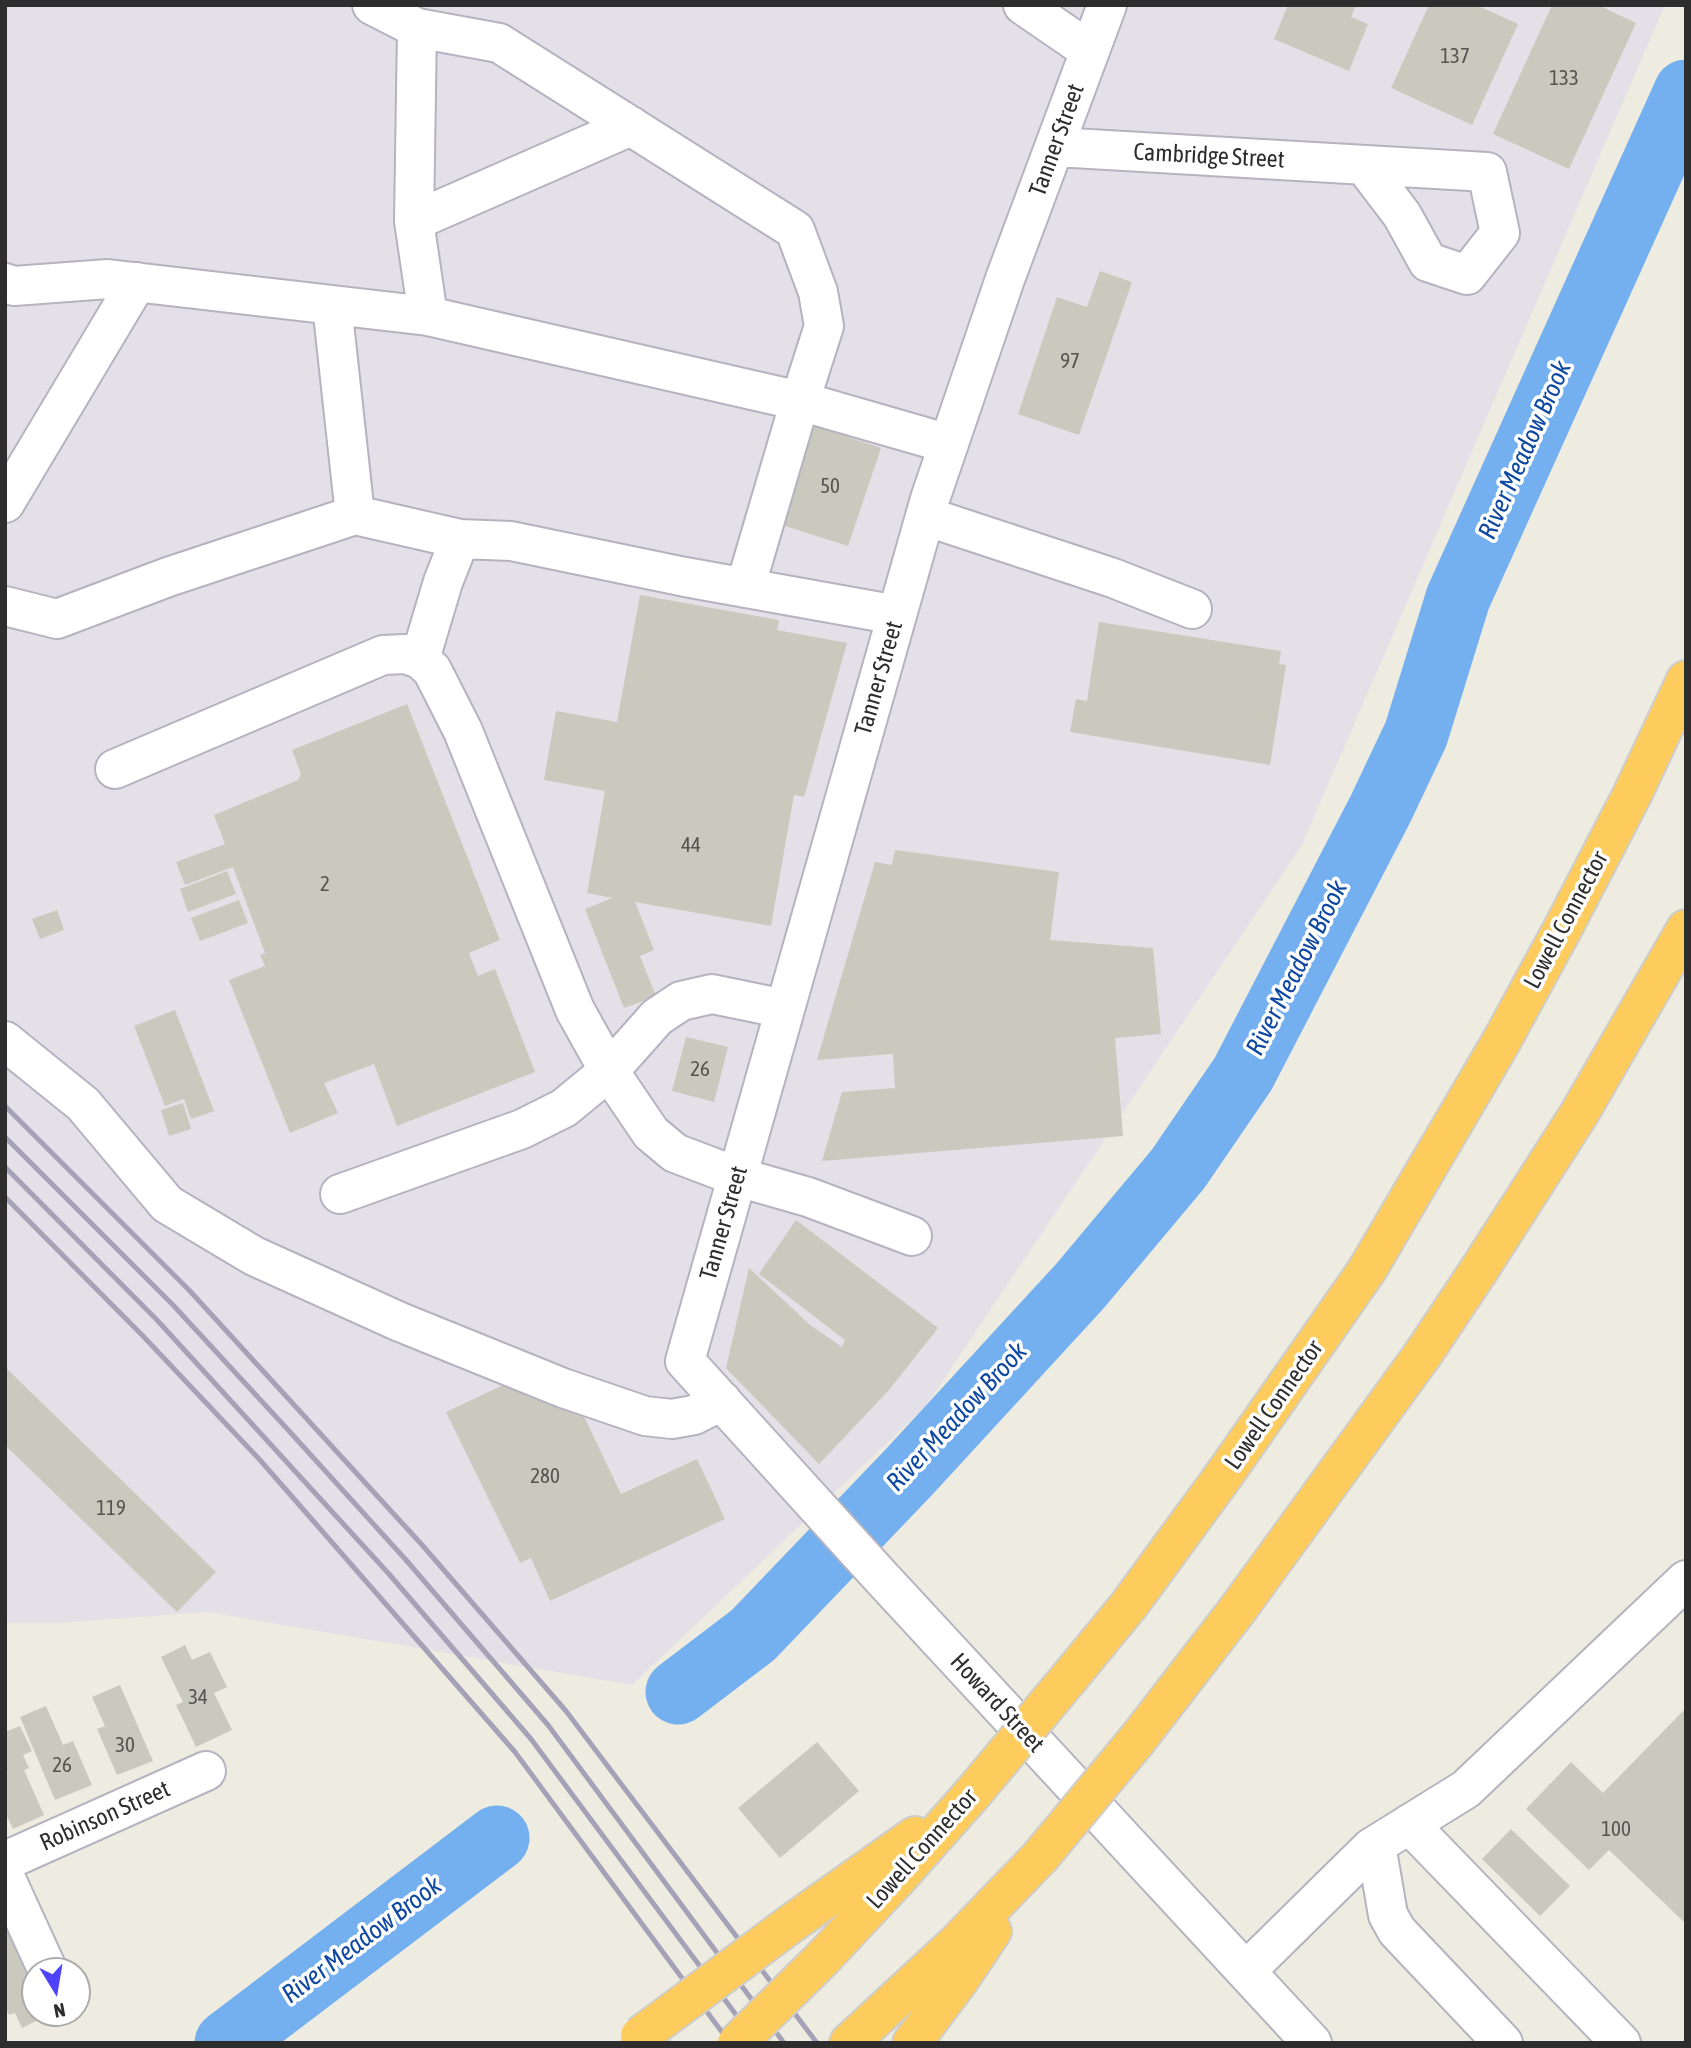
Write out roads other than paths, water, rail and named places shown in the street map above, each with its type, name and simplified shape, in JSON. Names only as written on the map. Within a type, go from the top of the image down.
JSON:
[{"type":"highway","name":"Lowell Connector","points":[[737,2043],[823,1958],[895,1881],[1069,1678],[1161,1562],[1304,1362],[1367,1270],[1501,1042],[1632,795],[1686,680]]},
{"type":"highway","points":[[860,2032],[956,1944],[1040,1857],[1137,1740],[1238,1609],[1430,1344],[1579,1114],[1686,929]]},
{"type":"highway","points":[[636,2040],[792,1923],[973,1793]]},
{"type":"highway","points":[[912,2043],[960,1979],[1040,1857]]},
{"type":"street","points":[[372,5],[417,28],[499,43],[795,230],[818,292],[824,326],[745,588]]},
{"type":"street","points":[[1023,5],[1090,51]]},
{"type":"street","name":"Tanner Street","points":[[685,1361],[925,516],[1005,279],[1107,5]]},
{"type":"street","points":[[417,28],[414,220],[428,316]]},
{"type":"street","points":[[414,220],[631,126]]},
{"type":"street","name":"Cambridge Street","points":[[1055,147],[1364,165]]},
{"type":"street","points":[[5,283],[15,286],[108,279],[428,316],[800,401],[949,444]]},
{"type":"street","points":[[5,503],[137,282]]},
{"type":"street","points":[[332,305],[355,515]]},
{"type":"street","points":[[5,606],[57,619],[168,577],[355,515],[460,539],[512,541],[745,588],[897,615]]},
{"type":"street","points":[[925,516],[1113,578],[1192,608]]},
{"type":"street","points":[[420,659],[443,582],[460,539]]},
{"type":"street","points":[[115,769],[383,655],[405,654],[420,659],[432,670],[463,731],[575,1010],[609,1071],[651,1133],[675,1153],[738,1177],[808,1197],[912,1237]]},
{"type":"street","points":[[340,1194],[522,1129],[564,1108],[609,1071],[657,1017],[681,1001],[712,994],[785,1009]]},
{"type":"street","points":[[5,1041],[83,1104],[167,1204],[254,1256],[400,1322],[563,1388],[645,1416],[672,1419],[694,1415],[722,1401]]},
{"type":"street","name":"Howard Street","points":[[685,1361],[1312,2043]]},
{"type":"street","points":[[1245,1971],[1371,1848],[1466,1789],[1686,1580]]},
{"type":"street","name":"Robinson Street","points":[[5,1861],[206,1771]]},
{"type":"street","points":[[1409,1824],[1621,2043]]},
{"type":"street","points":[[1376,1846],[1388,1915],[1397,1931],[1503,2043]]},
{"type":"street","points":[[5,1877],[42,1957]]},
{"type":"waterway","name":"River Meadow Brook","points":[[678,1692],[753,1635],[909,1472],[1080,1286],[1178,1169],[1243,1074],[1380,810],[1416,734],[1458,598],[1686,92]]},
{"type":"waterway","name":"River Meadow Brook","points":[[227,2043],[497,1838]]},
{"type":"railway","points":[[5,1106],[189,1290],[423,1546],[566,1711],[817,2043]]},
{"type":"railway","points":[[5,1137],[173,1305],[406,1560],[548,1725],[784,2043]]},
{"type":"railway","points":[[5,1167],[157,1320],[389,1574],[531,1739],[757,2043]]},
{"type":"railway","points":[[5,1197],[142,1335],[260,1460],[515,1752],[730,2043]]}]
